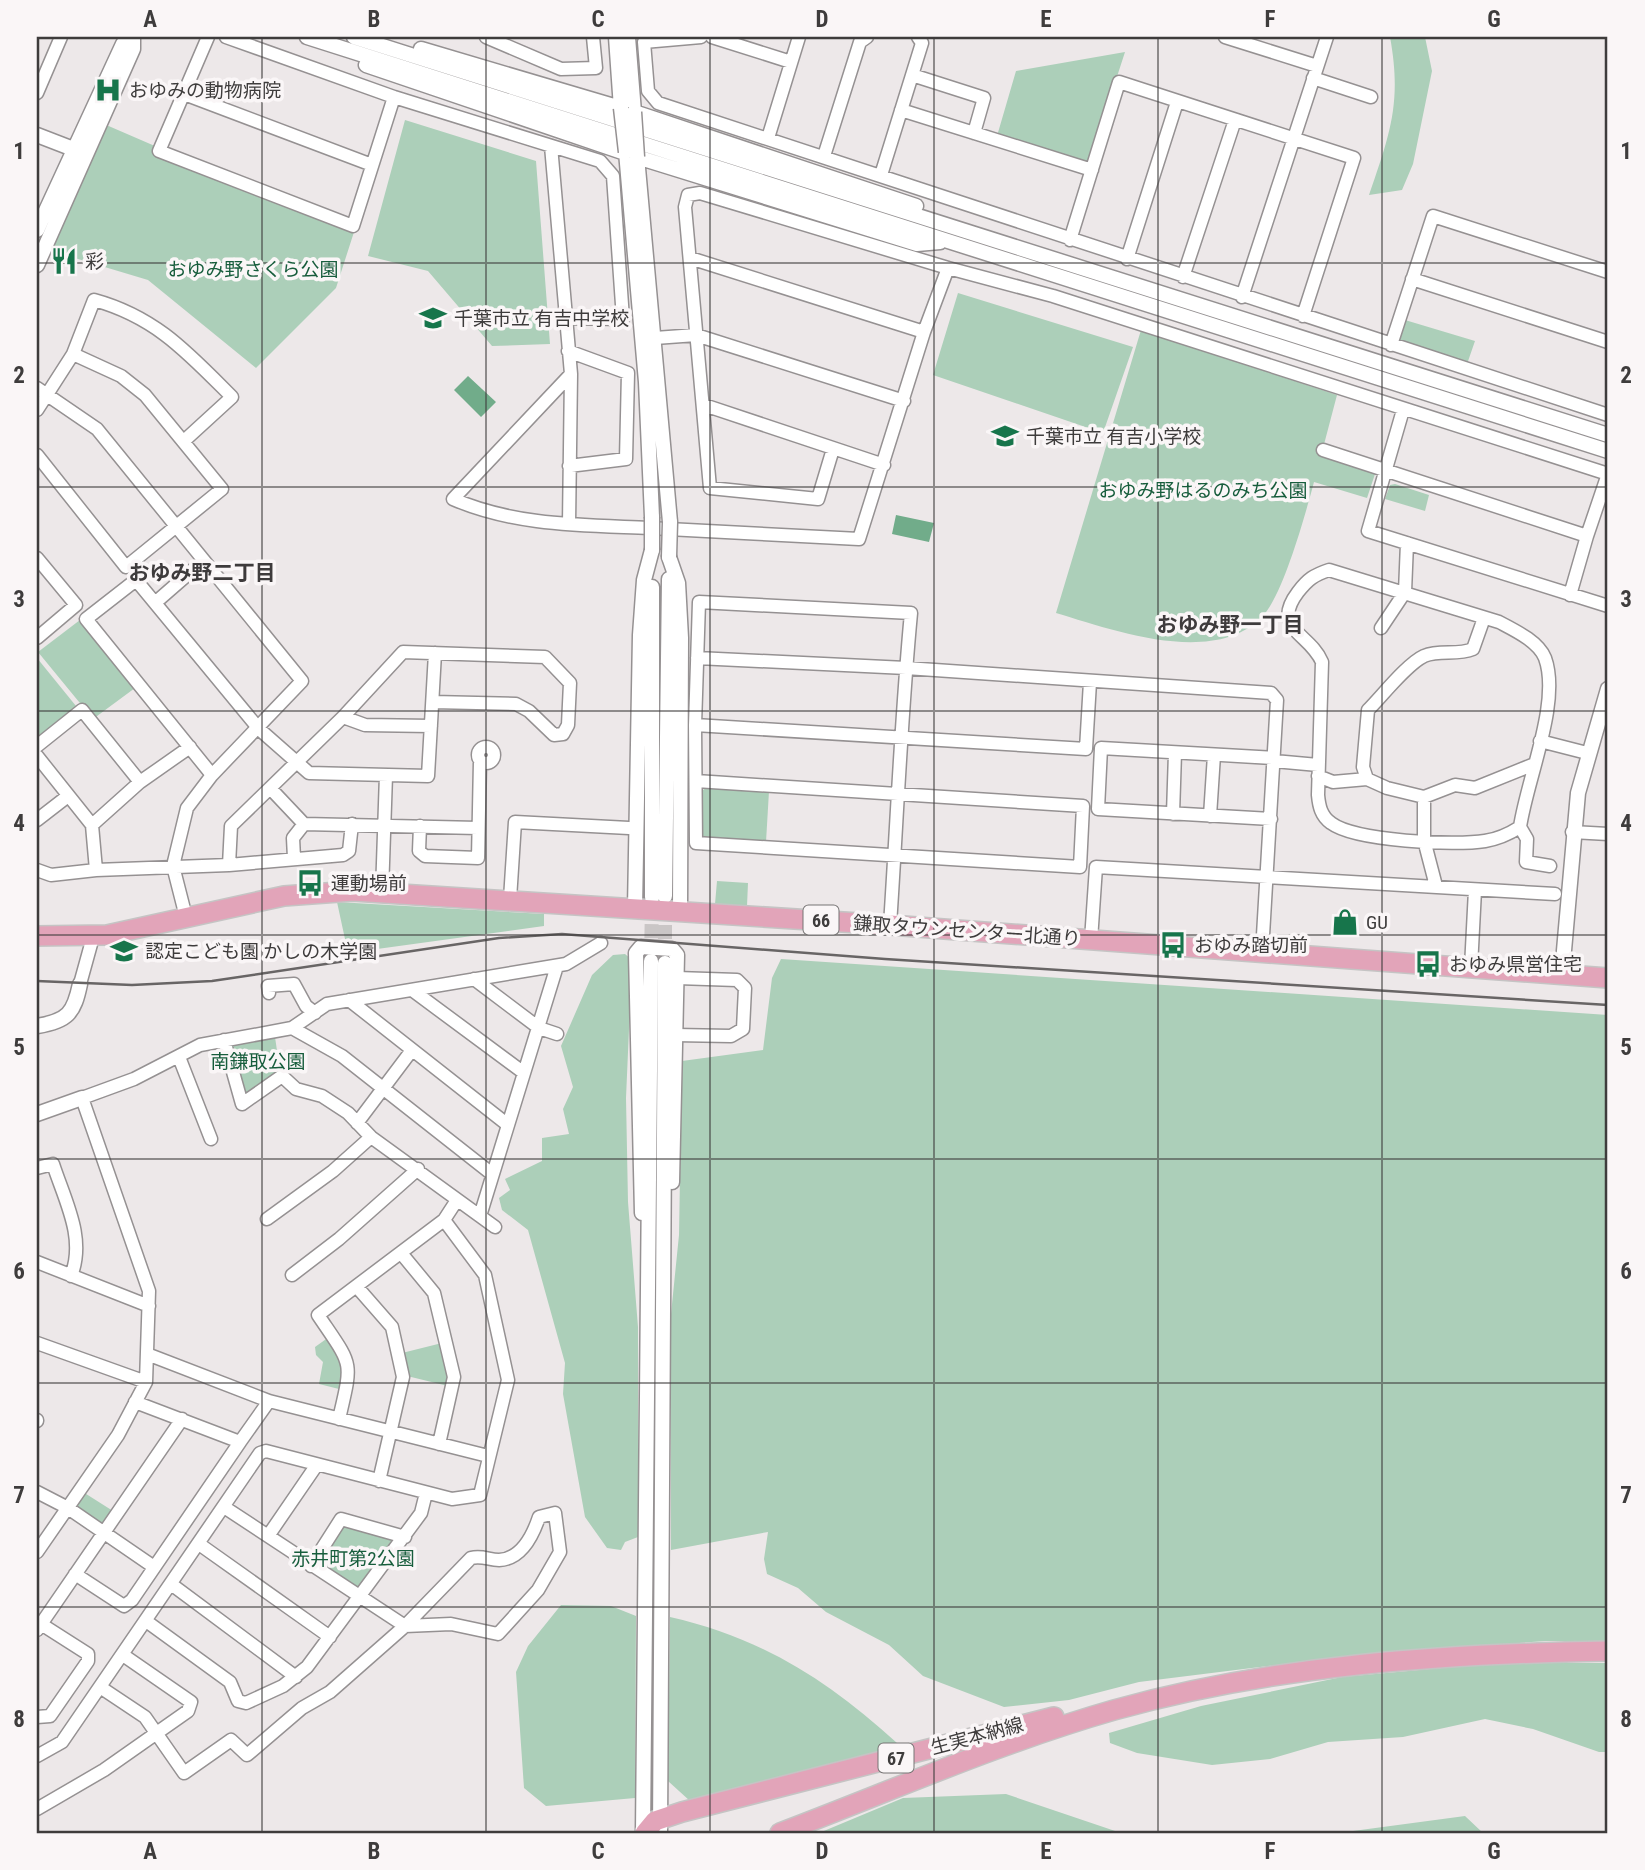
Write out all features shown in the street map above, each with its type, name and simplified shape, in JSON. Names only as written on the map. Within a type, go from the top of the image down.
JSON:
[{"type":"main road","name":"鎌取タウンセンター北通り","points":[[37,936],[93,937],[284,896],[327,891],[382,892],[890,925],[1608,978]]},
{"type":"main road","name":"生実本納線","points":[[660,1826],[1034,1721],[1256,1680],[1387,1662],[1491,1654],[1608,1651]]},
{"type":"main road","name":"生実本納線","points":[[780,1833],[991,1750],[1155,1700]]},
{"type":"main road","points":[[644,1833],[660,1826]]},
{"type":"street","points":[[37,93],[41,68],[61,37]]},
{"type":"street","points":[[37,264],[55,206],[79,151],[133,48],[131,37]]},
{"type":"street","points":[[208,37],[159,151],[353,226],[394,97]]},
{"type":"street","points":[[226,37],[394,97],[600,160],[613,176],[623,319],[565,318]]},
{"type":"street","points":[[304,37],[331,54],[632,155],[917,244],[946,233]]},
{"type":"street","points":[[304,37],[1608,435]]},
{"type":"street","points":[[354,37],[1608,450]]},
{"type":"street","points":[[380,37],[628,110],[927,210],[946,233]]},
{"type":"street","points":[[486,37],[561,69],[596,68],[593,37]]},
{"type":"street","points":[[615,37],[628,110],[646,382],[652,517],[658,896],[670,522],[655,338],[632,155]]},
{"type":"street","points":[[628,37],[628,110]]},
{"type":"street","points":[[701,37],[644,42],[648,91],[658,103],[1608,415]]},
{"type":"street","points":[[712,37],[791,62]]},
{"type":"street","points":[[768,138],[799,37]]},
{"type":"street","points":[[824,156],[860,42],[867,37]]},
{"type":"street","points":[[881,175],[922,43],[918,37]]},
{"type":"street","points":[[1225,37],[1259,42],[1315,72],[1371,97]]},
{"type":"street","points":[[1242,297],[1327,37]]},
{"type":"street","points":[[912,75],[984,98],[974,133]]},
{"type":"street","points":[[1070,240],[1119,82],[1294,138],[1354,158],[1303,316]]},
{"type":"street","points":[[184,94],[372,165]]},
{"type":"street","points":[[1128,258],[1177,102]]},
{"type":"street","points":[[901,110],[1092,170]]},
{"type":"street","points":[[1183,277],[1235,120]]},
{"type":"street","points":[[37,135],[79,151]]},
{"type":"street","points":[[551,146],[571,374],[569,524]]},
{"type":"street","points":[[833,449],[818,499],[710,488],[685,207],[688,195],[700,193],[948,268],[1053,296],[1608,474],[1570,595]]},
{"type":"street","points":[[37,230],[55,206]]},
{"type":"street","points":[[1391,345],[1433,216],[1608,272]]},
{"type":"street","points":[[690,258],[924,332]]},
{"type":"street","points":[[571,374],[453,499],[478,510],[517,519],[859,539],[924,332],[948,268]]},
{"type":"street","points":[[1412,279],[1608,342]]},
{"type":"street","points":[[37,410],[42,392],[73,354],[94,300],[125,308],[170,335],[232,397],[185,440]]},
{"type":"street","points":[[655,338],[696,335],[904,401]]},
{"type":"street","points":[[568,351],[628,373],[626,459],[569,466]]},
{"type":"street","points":[[37,455],[126,567],[222,489],[185,440],[145,395],[121,376],[73,354]]},
{"type":"street","points":[[42,392],[97,429],[302,681],[259,729],[212,775],[187,808],[173,866],[186,917]]},
{"type":"street","points":[[704,405],[884,465]]},
{"type":"street","points":[[1403,410],[1368,531],[1608,606]]},
{"type":"street","points":[[1324,450],[1587,536]]},
{"type":"street","points":[[1381,628],[1405,592],[1407,543]]},
{"type":"street","points":[[635,908],[640,635],[644,580],[652,551]]},
{"type":"street","points":[[670,557],[678,583],[681,638],[680,911]]},
{"type":"street","points":[[37,558],[76,605],[37,638]]},
{"type":"street","points":[[156,603],[202,561]]},
{"type":"street","points":[[1520,827],[1501,838],[1484,842],[1424,840],[1366,836],[1331,824],[1322,815],[1318,771],[1322,662],[1318,652],[1294,631],[1288,619],[1289,604],[1312,575],[1329,570],[1499,622],[1525,636],[1544,656],[1551,693],[1532,765],[1520,827],[1527,839],[1526,862],[1550,866]]},
{"type":"street","points":[[212,775],[86,619],[136,580],[259,729],[309,773],[428,776],[435,653]]},
{"type":"street","points":[[696,781],[899,795],[1083,806],[1080,867],[895,855],[696,843],[695,724],[699,602],[911,613],[901,736],[899,795],[895,855],[890,925]]},
{"type":"street","points":[[1367,779],[1363,767],[1368,710],[1423,656],[1440,652],[1460,654],[1473,649],[1483,618]]},
{"type":"street","points":[[229,865],[231,826],[344,718],[402,652],[545,657],[570,684],[568,725],[563,734],[554,735],[529,711],[516,704],[433,702]]},
{"type":"street","points":[[697,659],[906,668],[1271,694],[1277,701],[1262,952]]},
{"type":"street","points":[[695,724],[1086,749],[1090,682]]},
{"type":"street","points":[[1562,973],[1572,832],[1587,753],[1608,689]]},
{"type":"street","points":[[37,746],[82,710],[140,782]]},
{"type":"street","points":[[344,718],[365,725],[431,726]]},
{"type":"street","points":[[1540,741],[1587,753]]},
{"type":"street","points":[[92,825],[140,782],[190,747]]},
{"type":"street","points":[[1271,819],[1098,809],[1101,748],[1274,760],[1318,771],[1333,782],[1367,779],[1387,788],[1424,797],[1455,785],[1475,788],[1532,765]]},
{"type":"street","points":[[1172,814],[1175,752]]},
{"type":"street","points":[[1210,816],[1214,755]]},
{"type":"street","points":[[37,756],[92,825],[96,870]]},
{"type":"street","points":[[420,826],[419,851],[425,856],[478,858],[480,761]]},
{"type":"street","points":[[382,892],[386,775]]},
{"type":"street","points":[[270,788],[304,824],[478,828]]},
{"type":"street","points":[[37,820],[68,796]]},
{"type":"street","points":[[1424,797],[1424,840],[1436,886]]},
{"type":"street","points":[[510,899],[515,822],[629,828]]},
{"type":"street","points":[[294,858],[293,838],[304,824]]},
{"type":"street","points":[[37,870],[51,875],[96,870],[229,865],[349,852],[352,824]]},
{"type":"street","points":[[1572,832],[1608,834]]},
{"type":"street","points":[[1091,940],[1096,866],[1555,894]]},
{"type":"street","points":[[1471,967],[1475,890]]},
{"type":"street","points":[[37,1026],[52,1023],[75,1007],[93,937]]},
{"type":"street","points":[[37,1114],[134,1079],[200,1045],[292,1028],[327,1004],[566,964],[601,943]]},
{"type":"street","points":[[637,948],[676,951],[672,1174],[668,1225],[656,1249],[642,1218],[640,1192],[637,948]]},
{"type":"street","points":[[658,962],[654,1660],[660,1826]]},
{"type":"street","points":[[480,1216],[557,966]]},
{"type":"street","points":[[676,1035],[731,1036],[743,1028],[746,988],[737,980],[677,978]]},
{"type":"street","points":[[474,979],[539,1028],[557,1034]]},
{"type":"street","points":[[269,993],[268,985],[294,984],[306,1006],[315,1013]]},
{"type":"street","points":[[412,990],[524,1073]]},
{"type":"street","points":[[349,1000],[508,1125]]},
{"type":"street","points":[[292,1028],[342,1056],[492,1174]]},
{"type":"street","points":[[224,1040],[242,1104],[282,1076],[296,1089],[322,1096],[348,1112],[371,1137],[495,1227]]},
{"type":"street","points":[[357,1123],[412,1050]]},
{"type":"street","points":[[179,1057],[211,1139]]},
{"type":"street","points":[[37,1552],[118,1435],[146,1382],[149,1291],[82,1098]]},
{"type":"street","points":[[267,1219],[333,1171],[371,1137]]},
{"type":"street","points":[[37,1168],[53,1164],[77,1238],[77,1259],[71,1276]]},
{"type":"street","points":[[292,1275],[340,1239],[418,1169]]},
{"type":"street","points":[[339,1419],[350,1371],[348,1359],[318,1315],[444,1220],[457,1199]]},
{"type":"street","points":[[37,1756],[62,1742],[260,1453],[266,1451],[452,1499],[480,1495],[508,1380],[485,1275],[444,1220]]},
{"type":"street","points":[[401,1253],[434,1293],[454,1377],[439,1444]]},
{"type":"street","points":[[37,1262],[149,1306]]},
{"type":"street","points":[[357,1287],[392,1327],[403,1377],[379,1481]]},
{"type":"street","points":[[37,1343],[146,1382]]},
{"type":"street","points":[[148,1354],[269,1401],[488,1456]]},
{"type":"street","points":[[75,1574],[124,1606],[269,1401]]},
{"type":"street","points":[[135,1402],[240,1442]]},
{"type":"street","points":[[37,1717],[50,1716],[88,1661],[88,1654],[39,1627],[182,1419]]},
{"type":"street","points":[[268,1536],[316,1466]]},
{"type":"street","points":[[37,1492],[68,1508],[154,1567]]},
{"type":"street","points":[[145,1621],[230,1682],[238,1701],[246,1703],[296,1677],[330,1637],[405,1537],[421,1513],[426,1493]]},
{"type":"street","points":[[100,1687],[145,1717],[184,1773],[231,1740],[247,1755],[302,1708],[330,1692],[405,1626],[471,1558],[480,1556],[499,1560],[516,1555],[532,1536],[539,1517],[555,1513],[561,1552],[538,1590],[498,1634],[451,1624],[405,1626],[225,1507]]},
{"type":"street","points":[[312,1566],[341,1519],[405,1537]]},
{"type":"street","points":[[199,1545],[330,1637]]},
{"type":"street","points":[[172,1584],[296,1677]]},
{"type":"street","points":[[37,1809],[104,1770],[188,1711],[191,1702],[123,1655]]},
{"type":"street","points":[[644,1833],[654,1660]]},
{"type":"green space","points":[[1390,37],[1425,37],[1432,71],[1413,164],[1402,190],[1369,195],[1392,118],[1395,81]]},
{"type":"green space","points":[[1125,52],[1088,166],[997,136],[1016,71]]},
{"type":"green space","points":[[405,120],[536,161],[550,344],[492,346],[428,271],[368,256]]},
{"type":"green space","name":"おゆみ野さくら公園","points":[[104,124],[354,232],[336,288],[256,368],[148,280],[48,250]]},
{"type":"green space","points":[[958,293],[1133,347],[1103,433],[933,375]]},
{"type":"green space","points":[[1405,320],[1475,341],[1466,367],[1397,346]]},
{"type":"green space","name":"おゆみ野はるのみち公園","points":[[1141,330],[1337,395],[1322,452],[1376,471],[1367,498],[1314,482],[1293,553],[1270,606],[1262,617],[1241,632],[1217,640],[1162,640],[1105,628],[1056,613]]},
{"type":"green space","points":[[1395,484],[1429,495],[1425,511],[1385,499],[1390,485]]},
{"type":"green space","points":[[80,620],[135,688],[93,719],[38,652]]},
{"type":"green space","points":[[37,658],[76,706],[37,739]]},
{"type":"green space","points":[[706,788],[769,791],[766,842],[704,839],[700,835],[700,792]]},
{"type":"green space","points":[[717,881],[748,883],[747,906],[715,904]]},
{"type":"green space","points":[[337,902],[544,914],[544,926],[348,953]]},
{"type":"green space","points":[[625,954],[632,960],[626,1098],[628,1202],[638,1327],[638,1537],[625,1542],[621,1550],[607,1548],[585,1517],[563,1394],[565,1363],[528,1230],[502,1210],[499,1198],[510,1190],[505,1179],[542,1161],[542,1138],[569,1134],[563,1109],[573,1087],[561,1046],[592,975],[613,955]]},
{"type":"green space","points":[[781,959],[1608,1015],[1608,1641],[1546,1641],[1366,1654],[1139,1682],[1069,1700],[1004,1707],[923,1676],[889,1645],[826,1612],[798,1588],[767,1574],[764,1559],[768,1532],[671,1550],[671,1314],[679,1235],[682,1061],[763,1050],[772,978]]},
{"type":"green space","name":"南鎌取公園","points":[[275,1037],[280,1071],[246,1096],[231,1045]]},
{"type":"green space","points":[[329,1337],[341,1353],[343,1390],[319,1384],[323,1362],[316,1355],[315,1347]]},
{"type":"green space","points":[[442,1343],[450,1377],[448,1386],[407,1376],[402,1353]]},
{"type":"green space","points":[[83,1492],[113,1511],[104,1525],[76,1509],[75,1504]]},
{"type":"green space","name":"赤井町第2公園","points":[[344,1525],[397,1537],[360,1591],[317,1564]]},
{"type":"green space","points":[[561,1605],[611,1606],[636,1616],[635,1798],[546,1806],[524,1788],[516,1672],[528,1646]]},
{"type":"green space","points":[[670,1617],[735,1637],[792,1664],[871,1720],[897,1743],[895,1750],[690,1801],[668,1781]]},
{"type":"green space","points":[[1496,1663],[1608,1663],[1608,1752],[1599,1752],[1533,1729],[1485,1719],[1403,1737],[1328,1742],[1270,1759],[1212,1765],[1137,1753],[1110,1743],[1109,1733],[1201,1706],[1342,1677]]},
{"type":"green space","points":[[1006,1794],[1121,1833],[819,1833],[903,1798]]},
{"type":"green space","points":[[1465,1816],[1483,1833],[1348,1833],[1353,1831]]},
{"type":"shaded area","points":[[468,376],[496,402],[481,417],[454,390]]},
{"type":"shaded area","points":[[896,515],[934,523],[929,542],[892,534]]},
{"type":"tunnel","points":[[651,959],[652,903]]},
{"type":"tunnel","points":[[665,904],[665,961]]},
{"type":"railway","points":[[37,981],[132,985],[212,981],[499,938],[562,934],[885,959],[1608,1005]]},
{"type":"place","name":"おゆみの動物病院","points":[[108,90]]},
{"type":"place","name":"彩","points":[[64,261]]},
{"type":"place","name":"千葉市立 有吉中学校","points":[[433,318]]},
{"type":"place","name":"千葉市立 有吉小学校","points":[[1005,436]]},
{"type":"place","name":"運動場前","points":[[310,883]]},
{"type":"place","name":"GU","points":[[1345,922]]},
{"type":"place","name":"おゆみ踏切前","points":[[1173,945]]},
{"type":"place","name":"認定こども園 かしの木学園","points":[[124,951]]},
{"type":"place","name":"おゆみ県営住宅","points":[[1428,964]]},
{"type":"district","name":"おゆみ野二丁目","points":[[202,573]]},
{"type":"district","name":"おゆみ野一丁目","points":[[1230,625]]}]
